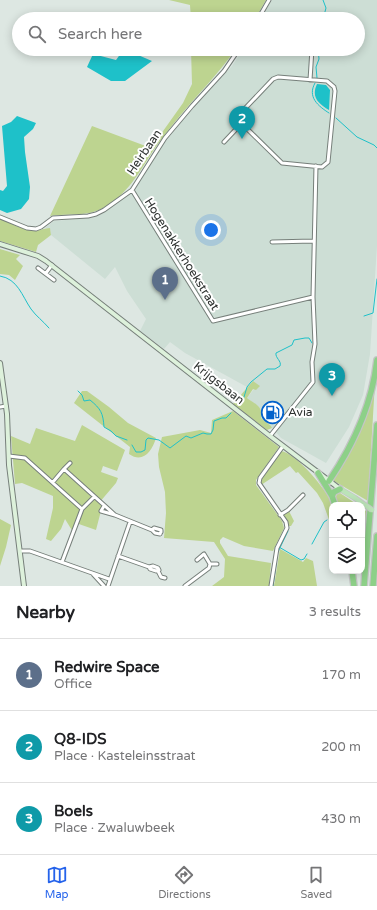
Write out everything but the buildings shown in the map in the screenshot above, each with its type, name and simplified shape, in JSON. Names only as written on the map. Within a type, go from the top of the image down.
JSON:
[{"type":"highway","points":[[330,481],[356,435],[363,419],[372,389],[377,360]]},
{"type":"highway","points":[[364,586],[377,425]]},
{"type":"highway","points":[[318,473],[334,502]]},
{"type":"highway","points":[[332,496],[334,492],[340,489]]},
{"type":"highway","points":[[372,586],[377,536]]},
{"type":"highway","points":[[352,574],[354,586]]},
{"type":"main road","name":"Krijgsbaan","points":[[0,244],[38,256],[52,265],[318,473],[340,489],[377,512]]},
{"type":"main road","points":[[0,363],[6,406],[9,456],[24,586]]},
{"type":"street","points":[[262,12],[269,0]]},
{"type":"street","name":"Heirbaan","points":[[0,217],[36,230],[53,218],[96,214],[104,210],[132,190],[165,138],[187,111],[224,71],[234,56]]},
{"type":"street","points":[[310,80],[312,56]]},
{"type":"street","points":[[278,77],[310,80],[327,81],[334,87],[335,91],[328,162],[322,167],[282,163],[236,118],[273,79],[278,77]]},
{"type":"street","points":[[224,142],[241,124]]},
{"type":"street","points":[[270,436],[313,382],[312,362],[315,344],[313,296],[316,166]]},
{"type":"street","name":"Hogenakkerhoekstraat","points":[[132,190],[213,321],[313,296]]},
{"type":"street","points":[[272,242],[314,241]]},
{"type":"street","points":[[46,273],[52,265]]},
{"type":"street","points":[[38,268],[54,280]]},
{"type":"street","points":[[0,407],[6,406]]},
{"type":"street","points":[[271,586],[277,548],[287,530],[286,522],[260,486],[259,481],[283,446]]},
{"type":"street","points":[[9,456],[25,458],[82,509]]},
{"type":"street","points":[[53,482],[70,463]]},
{"type":"street","points":[[64,470],[115,515]]},
{"type":"street","points":[[280,515],[288,510],[304,495]]},
{"type":"street","points":[[62,562],[82,509],[94,497]]},
{"type":"street","points":[[104,506],[101,511],[152,530]]},
{"type":"street","points":[[108,586],[109,579],[130,522]]},
{"type":"street","points":[[20,552],[30,551],[109,579]]},
{"type":"street","points":[[197,560],[204,554],[210,564]]},
{"type":"street","points":[[118,556],[158,571],[161,577],[165,578]]},
{"type":"street","points":[[210,564],[218,564]]},
{"type":"street","points":[[185,586],[209,568],[210,564]]},
{"type":"street","points":[[93,574],[104,586]]},
{"type":"shaded area","points":[[272,0],[377,0],[377,246],[370,354],[363,395],[349,427],[326,463],[281,438],[271,426],[261,418],[261,409],[247,398],[254,389],[253,381],[247,387],[185,353],[170,342],[164,349],[140,331],[146,319],[127,291],[115,267],[105,279],[51,235],[50,229],[45,228],[54,221],[90,218],[100,214],[138,185],[158,151],[183,120],[232,66],[238,56],[365,56],[365,12],[265,12]]},
{"type":"green space","points":[[169,0],[266,0],[259,12],[190,12],[190,5]]},
{"type":"green space","points":[[191,56],[231,56],[169,129],[132,183],[119,197],[103,208],[90,213],[50,216],[92,126],[151,148],[183,103],[192,84]]},
{"type":"green space","points":[[0,219],[21,228],[30,230],[36,231],[50,228],[51,235],[38,245],[36,252],[0,241]]},
{"type":"green space","points":[[0,249],[20,255],[16,259],[23,266],[15,280],[9,275],[0,274]]},
{"type":"green space","points":[[253,381],[260,386],[256,390],[253,389],[247,398],[260,408],[262,414],[261,418],[272,428],[267,430],[233,404]]},
{"type":"green space","points":[[375,382],[368,501],[334,481],[334,478],[358,436]]},
{"type":"green space","points":[[82,391],[87,391],[128,423],[156,438],[146,455],[139,458],[129,454],[130,447],[74,403]]},
{"type":"green space","points":[[233,411],[279,447],[256,480],[256,485],[282,521],[284,528],[273,551],[244,546],[223,537],[220,540],[220,543],[228,556],[271,563],[269,586],[212,586],[224,577],[225,559],[214,542],[164,538],[166,513],[165,492],[159,467],[158,454],[162,437],[200,430],[211,433],[212,420]]},
{"type":"green space","points":[[82,425],[125,450],[117,471],[103,466],[101,472],[118,478],[116,483],[99,503],[102,507],[96,530],[76,523],[73,532],[65,519],[61,529],[51,541],[46,539],[53,508],[53,496],[22,483],[15,484],[11,436],[30,444],[36,428],[75,441]]},
{"type":"green space","points":[[281,451],[295,458],[318,482],[329,498],[331,502],[329,502],[329,520],[323,503],[317,493],[298,472],[296,473],[290,466],[261,485],[261,478]]},
{"type":"green space","points":[[340,493],[354,502],[336,502],[335,499],[337,494]]},
{"type":"green space","points":[[289,511],[294,521],[291,526],[288,526],[283,515]]},
{"type":"green space","points":[[0,519],[11,525],[0,566]]},
{"type":"green space","points":[[280,549],[303,562],[306,558],[313,561],[317,586],[274,586]]},
{"type":"water","points":[[92,56],[101,56],[116,60],[119,56],[140,56],[152,61],[125,81],[111,81],[87,67]]},
{"type":"water","points":[[317,84],[326,85],[330,90],[329,110],[319,102],[315,96]]},
{"type":"water","points":[[17,116],[36,123],[33,129],[24,137],[30,187],[29,199],[21,209],[7,213],[0,210],[0,190],[3,191],[7,186],[2,126],[11,122]]},
{"type":"waterway","points":[[323,0],[326,8],[325,12]]},
{"type":"waterway","points":[[317,78],[316,67],[319,56]]},
{"type":"waterway","points":[[315,83],[312,93],[313,97],[315,101],[329,113]]},
{"type":"waterway","points":[[336,118],[357,137],[377,148]]},
{"type":"waterway","points":[[0,276],[15,284],[31,309],[49,328]]},
{"type":"waterway","points":[[364,316],[373,313],[377,279]]},
{"type":"waterway","points":[[239,404],[251,382],[267,369],[275,369],[280,366],[276,353],[292,345],[294,340],[309,338],[312,343]]},
{"type":"waterway","points":[[78,391],[82,395],[84,401],[90,400],[97,406],[102,415],[104,427],[116,436],[127,440]]},
{"type":"waterway","points":[[132,445],[136,452],[141,452],[145,450],[146,440],[148,438],[159,440],[170,448],[186,436],[191,438],[203,433],[211,434],[214,421],[226,418],[231,413]]},
{"type":"waterway","points":[[312,544],[324,522],[327,520]]},
{"type":"waterway","points":[[278,552],[288,531]]},
{"type":"waterway","points":[[279,547],[301,560],[304,559],[307,554]]},
{"type":"waterway","points":[[273,586],[277,557]]},
{"type":"place","name":"Q8-IDS","points":[[242,139]]},
{"type":"place","name":"Redwire Space","points":[[165,300]]},
{"type":"place","name":"Boels","points":[[332,396]]},
{"type":"place","name":"Avia","points":[[272,412]]}]
